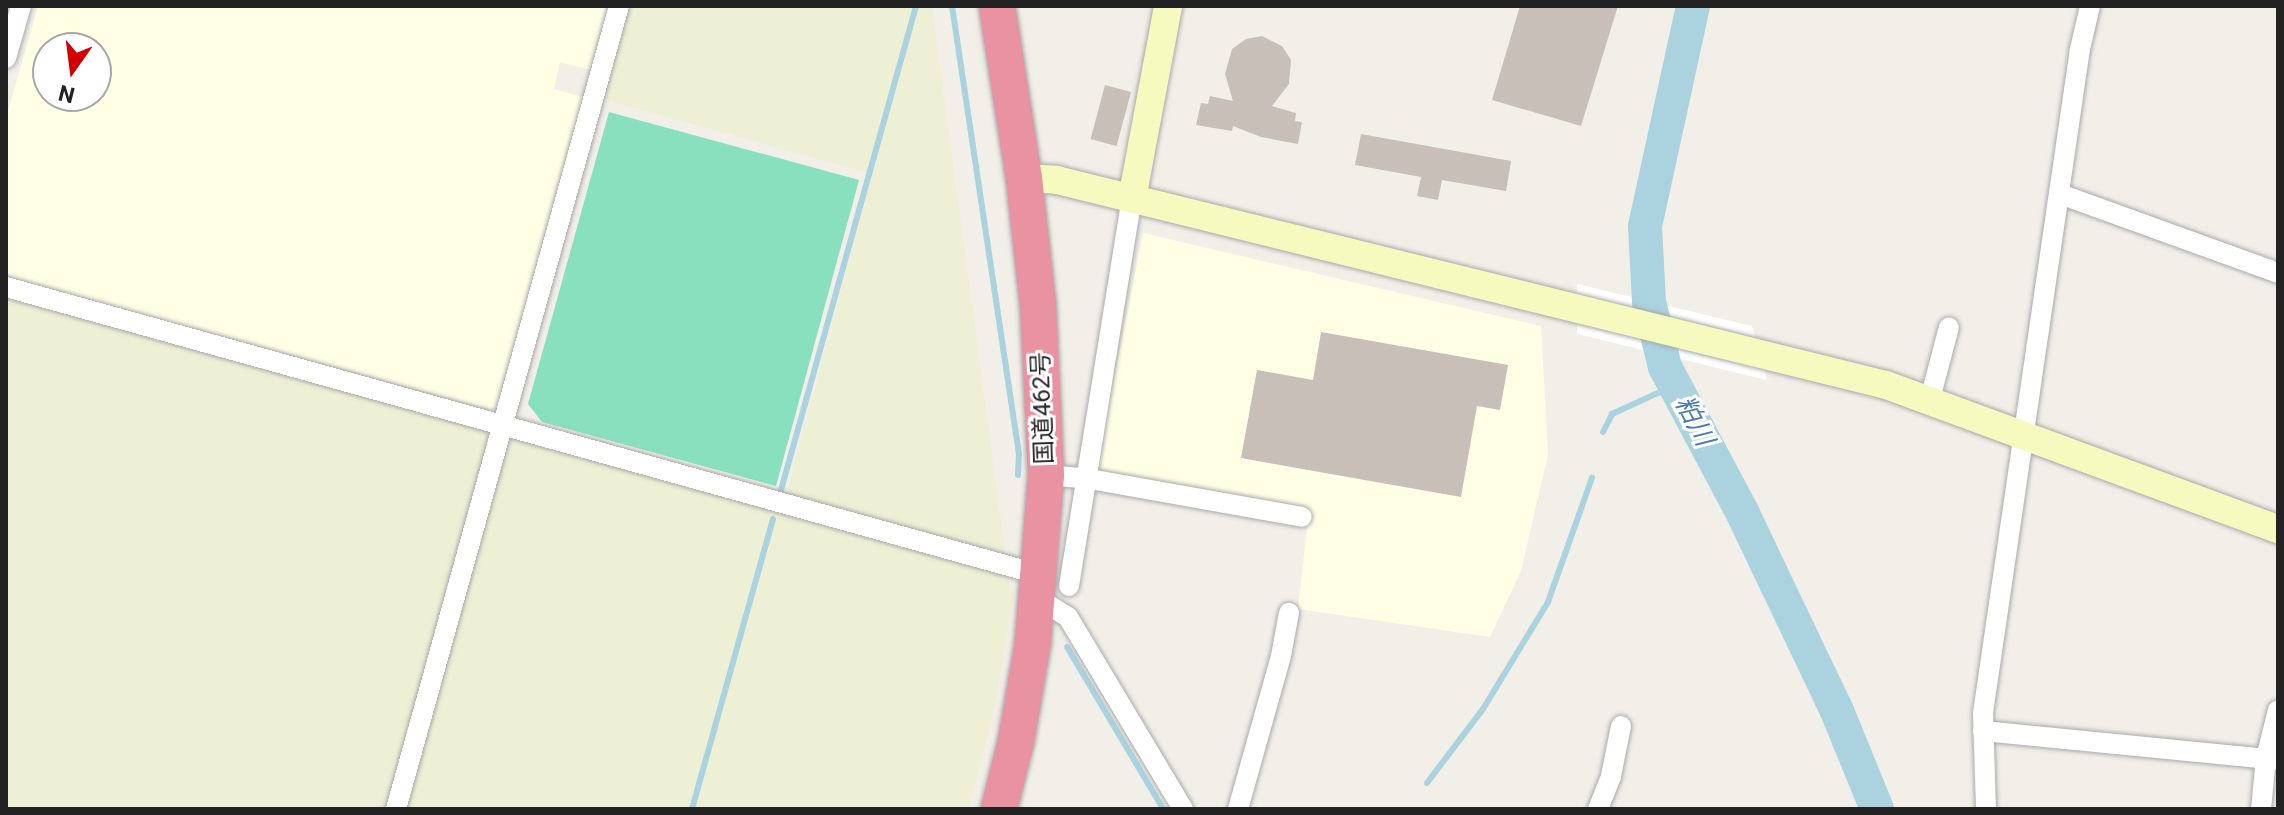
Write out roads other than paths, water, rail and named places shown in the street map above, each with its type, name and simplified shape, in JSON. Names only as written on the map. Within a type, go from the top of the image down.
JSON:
[{"type":"highway","name":"国道462号","points":[[997,6],[1024,178],[1042,357],[1050,587],[999,809]]},
{"type":"street","points":[[6,58],[21,6]]},
{"type":"street","points":[[396,809],[619,6]]},
{"type":"street","points":[[1050,587],[1084,478],[1168,6]]},
{"type":"street","points":[[1986,809],[1983,731],[2023,434],[2080,49],[2090,6]]},
{"type":"street","points":[[1024,178],[1057,180],[1760,353],[1930,399],[2278,529]]},
{"type":"street","points":[[2060,194],[2278,273]]},
{"type":"street","points":[[6,287],[503,427],[1050,587],[1183,809]]},
{"type":"street","points":[[1930,399],[1949,327]]},
{"type":"street","points":[[1046,475],[1084,478],[1302,517]]},
{"type":"street","points":[[1238,809],[1281,656],[1289,613]]},
{"type":"street","points":[[2261,809],[2278,710]]},
{"type":"street","points":[[1598,809],[1611,776],[1621,726]]},
{"type":"street","points":[[1983,731],[2272,759]]},
{"type":"waterway","points":[[781,490],[916,6]]},
{"type":"waterway","points":[[952,6],[1019,454],[1018,475]]},
{"type":"waterway","name":"粕川","points":[[1693,6],[1645,227],[1649,302],[1665,367],[1743,514],[1837,711],[1877,809]]},
{"type":"waterway","points":[[1603,432],[1612,414],[1675,385]]},
{"type":"waterway","points":[[1427,783],[1483,709],[1548,602],[1592,478]]},
{"type":"waterway","points":[[692,809],[773,519]]},
{"type":"waterway","points":[[1067,647],[1163,809]]}]
